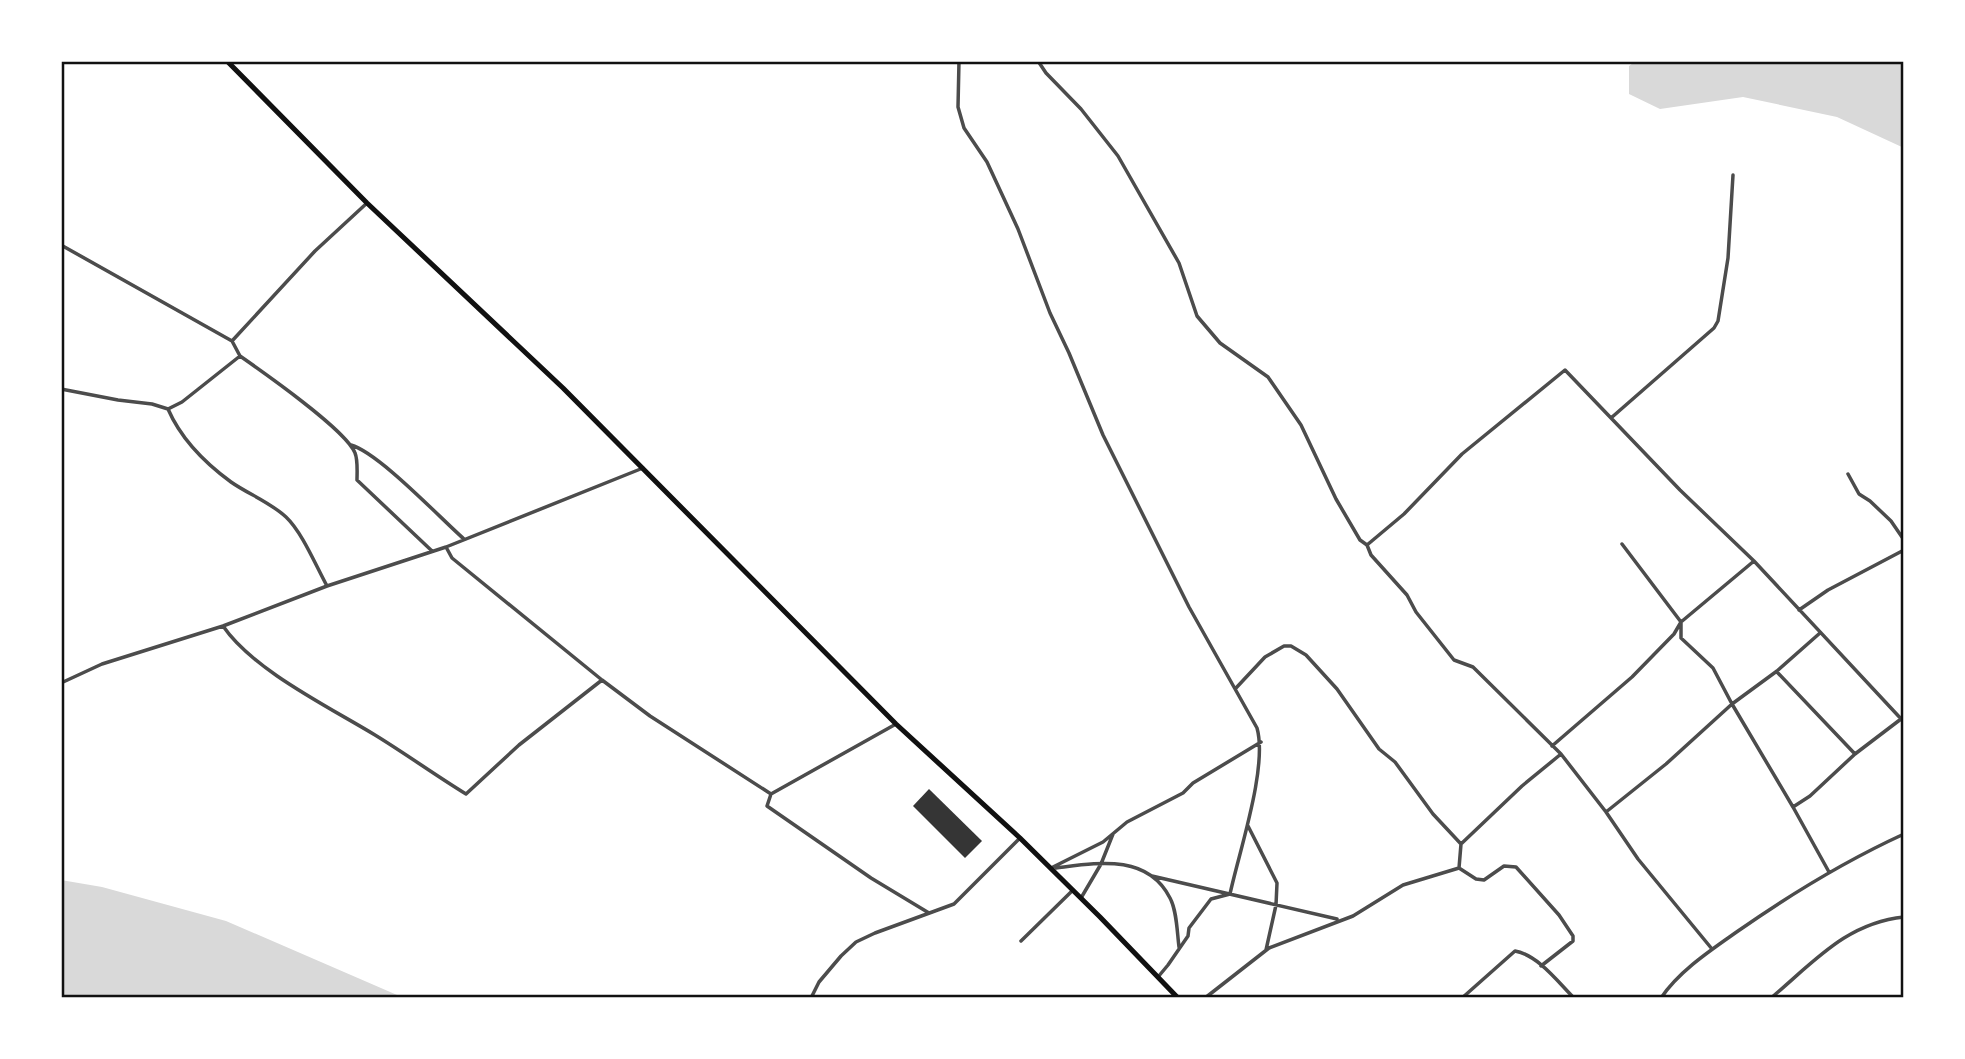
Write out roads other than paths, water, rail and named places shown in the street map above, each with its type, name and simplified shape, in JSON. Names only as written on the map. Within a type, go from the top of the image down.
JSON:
[{"type":"main road","points":[[227,61],[367,203],[644,468],[896,724],[1073,890],[1178,998]]},
{"type":"street","points":[[959,61],[958,107],[964,128],[987,162],[1018,229],[1050,313],[1103,435],[1189,607],[1257,728],[1261,742],[1253,802],[1230,894]]},
{"type":"street","points":[[1038,61],[1046,73],[1081,108],[1118,156],[1179,263],[1197,316],[1220,343],[1268,377],[1301,425],[1336,499],[1371,555],[1407,595],[1416,612],[1454,660],[1473,667],[1561,754],[1638,859],[1712,949]]},
{"type":"street","points":[[1611,418],[1714,328],[1718,321],[1728,258],[1733,176]]},
{"type":"street","points":[[232,341],[315,251],[367,203]]},
{"type":"street","points":[[61,245],[232,341],[240,356],[328,423],[351,445],[356,454],[357,480],[432,551]]},
{"type":"street","points":[[168,410],[240,356]]},
{"type":"street","points":[[1367,545],[1404,514],[1462,454],[1565,370],[1754,561],[1901,719]]},
{"type":"street","points":[[61,389],[152,404],[168,410],[189,443],[208,462],[232,482],[286,517],[327,586]]},
{"type":"street","points":[[351,445],[360,448],[401,481],[464,539]]},
{"type":"street","points":[[61,683],[102,664],[223,626],[327,586],[446,547],[644,468]]},
{"type":"street","points":[[1848,474],[1859,494],[1891,521],[1904,540]]},
{"type":"street","points":[[1622,544],[1681,622],[1681,638],[1713,668],[1829,873]]},
{"type":"street","points":[[446,547],[452,558],[602,680],[650,716],[771,794]]},
{"type":"street","points":[[1799,611],[1828,590],[1904,550]]},
{"type":"street","points":[[1552,746],[1632,677],[1674,634],[1681,622],[1754,561]]},
{"type":"street","points":[[223,626],[236,641],[279,677],[384,740],[466,794],[519,745],[602,680]]},
{"type":"street","points":[[1606,812],[1820,633]]},
{"type":"street","points":[[1236,689],[1265,657],[1284,646],[1291,646],[1306,655],[1337,689],[1379,749],[1395,762],[1433,814],[1461,844]]},
{"type":"street","points":[[1777,671],[1855,754]]},
{"type":"street","points":[[1793,807],[1810,796],[1855,754],[1901,719],[1904,713]]},
{"type":"street","points":[[896,724],[771,794],[767,806],[799,831],[929,913]]},
{"type":"street","points":[[1050,868],[1114,834],[1127,822],[1183,793],[1193,783],[1261,742]]},
{"type":"street","points":[[1459,868],[1461,844],[1522,786],[1561,754]]},
{"type":"street","points":[[1247,824],[1276,883],[1276,905],[1266,950]]},
{"type":"street","points":[[1081,898],[1101,864],[1114,834]]},
{"type":"street","points":[[1661,998],[1668,987],[1712,949],[1800,889],[1859,854],[1904,834]]},
{"type":"street","points":[[811,998],[819,982],[856,942],[954,904],[1020,838]]},
{"type":"street","points":[[1050,868],[1125,863],[1152,876],[1339,920]]},
{"type":"street","points":[[1205,998],[1266,950],[1353,916],[1402,885],[1459,868],[1476,879],[1484,880],[1504,866],[1516,867],[1559,915],[1573,936],[1573,941],[1541,966]]},
{"type":"street","points":[[1152,876],[1171,898],[1179,948]]},
{"type":"street","points":[[1021,941],[1073,890]]},
{"type":"street","points":[[1158,977],[1211,899],[1230,894]]},
{"type":"street","points":[[1771,998],[1839,939],[1876,922],[1904,917]]},
{"type":"street","points":[[1462,998],[1515,951],[1522,952],[1541,966],[1574,998]]}]
